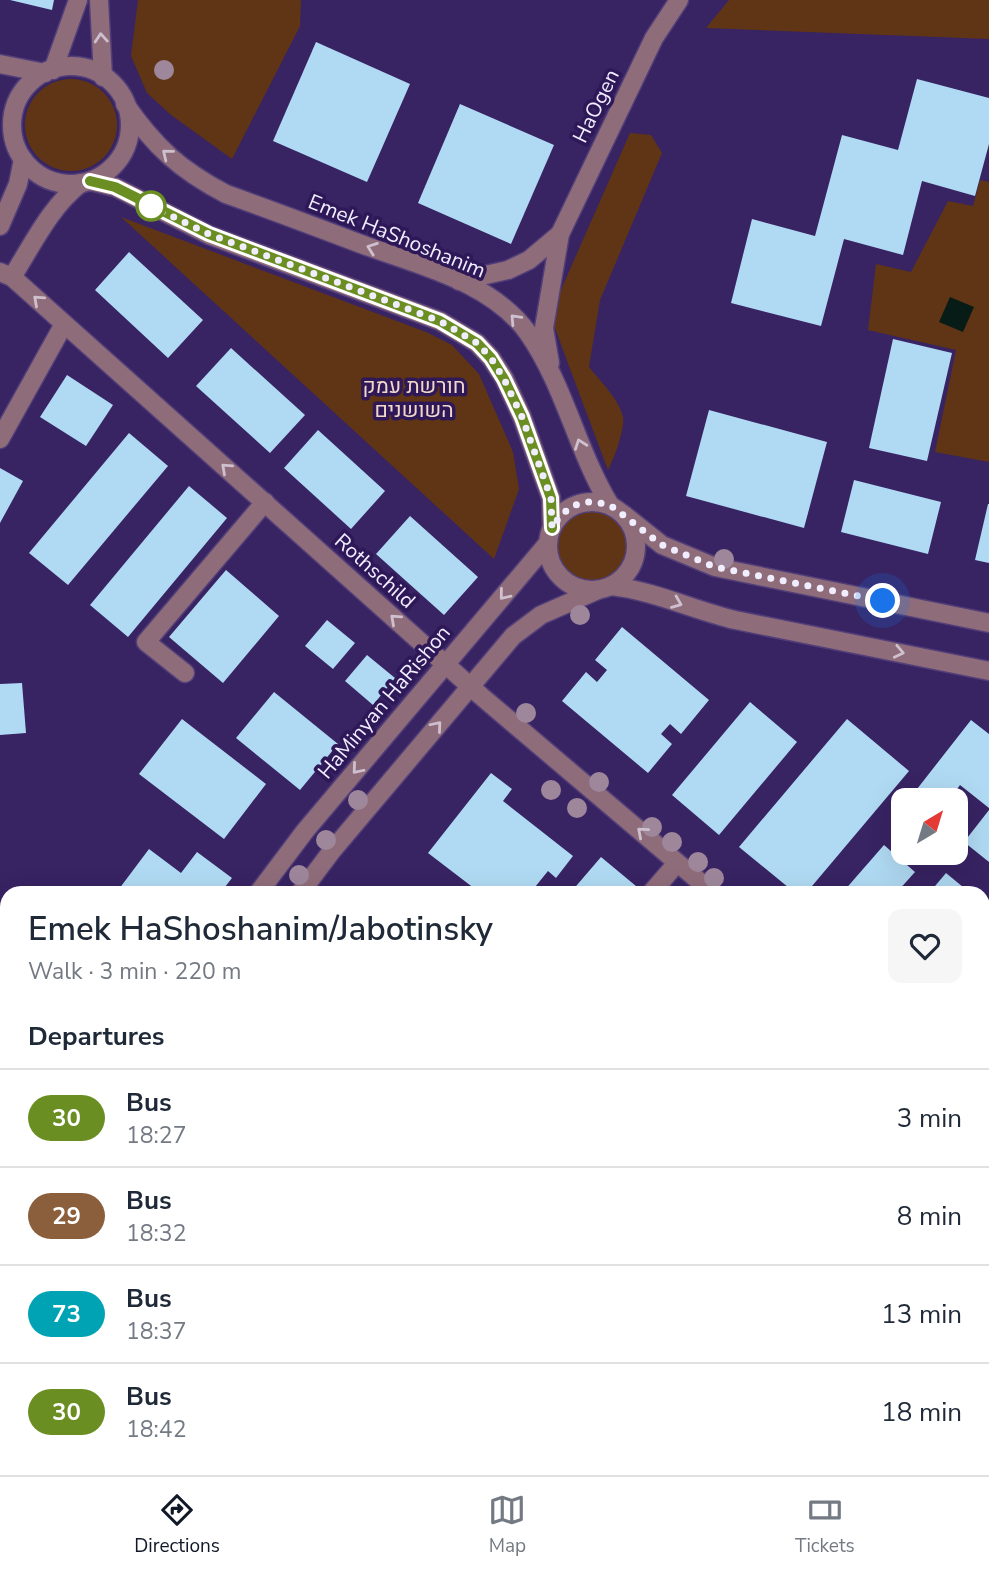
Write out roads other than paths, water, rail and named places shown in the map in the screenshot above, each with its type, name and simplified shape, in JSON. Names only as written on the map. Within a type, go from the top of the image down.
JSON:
[{"type":"street","points":[[49,71],[78,0]]},
{"type":"street","points":[[99,0],[103,77]]},
{"type":"street","name":"HaOgen","points":[[552,376],[544,328],[560,234],[654,38],[679,0]]},
{"type":"street","points":[[0,64],[49,71]]},
{"type":"street","points":[[6,274],[64,196],[85,182],[107,172],[124,150],[130,132],[125,104],[114,86],[103,77],[79,68],[66,67],[49,71],[30,83],[19,97],[7,135],[34,171],[65,184],[85,182],[115,187],[209,234],[440,321],[477,343],[491,358],[504,379],[522,417],[551,498],[550,559],[568,583],[582,589],[649,592],[701,612],[735,620],[989,671]]},
{"type":"street","name":"Emek HaShoshanim","points":[[125,104],[160,149],[199,180],[226,194],[459,281],[505,308],[526,330],[543,357],[586,461],[617,510],[662,545],[715,567],[989,623]]},
{"type":"street","points":[[0,226],[18,184],[23,159]]},
{"type":"street","name":"HaOgen","points":[[459,281],[508,270],[530,260],[560,234]]},
{"type":"street","name":"Rothschild","points":[[6,274],[471,686],[705,886]]},
{"type":"street","points":[[0,439],[64,324]]},
{"type":"street","points":[[184,673],[146,642],[264,502]]},
{"type":"street","points":[[306,886],[513,636],[541,615],[624,577],[633,565],[636,550],[632,527],[617,510],[587,502],[572,506],[560,516],[550,536]]},
{"type":"street","name":"HaMinyan HaRishon","points":[[264,886],[305,831],[550,536]]},
{"type":"street","points":[[657,886],[677,863]]},
{"type":"park label","name":"חורשת עמק השושנים","points":[[414,398]]}]
